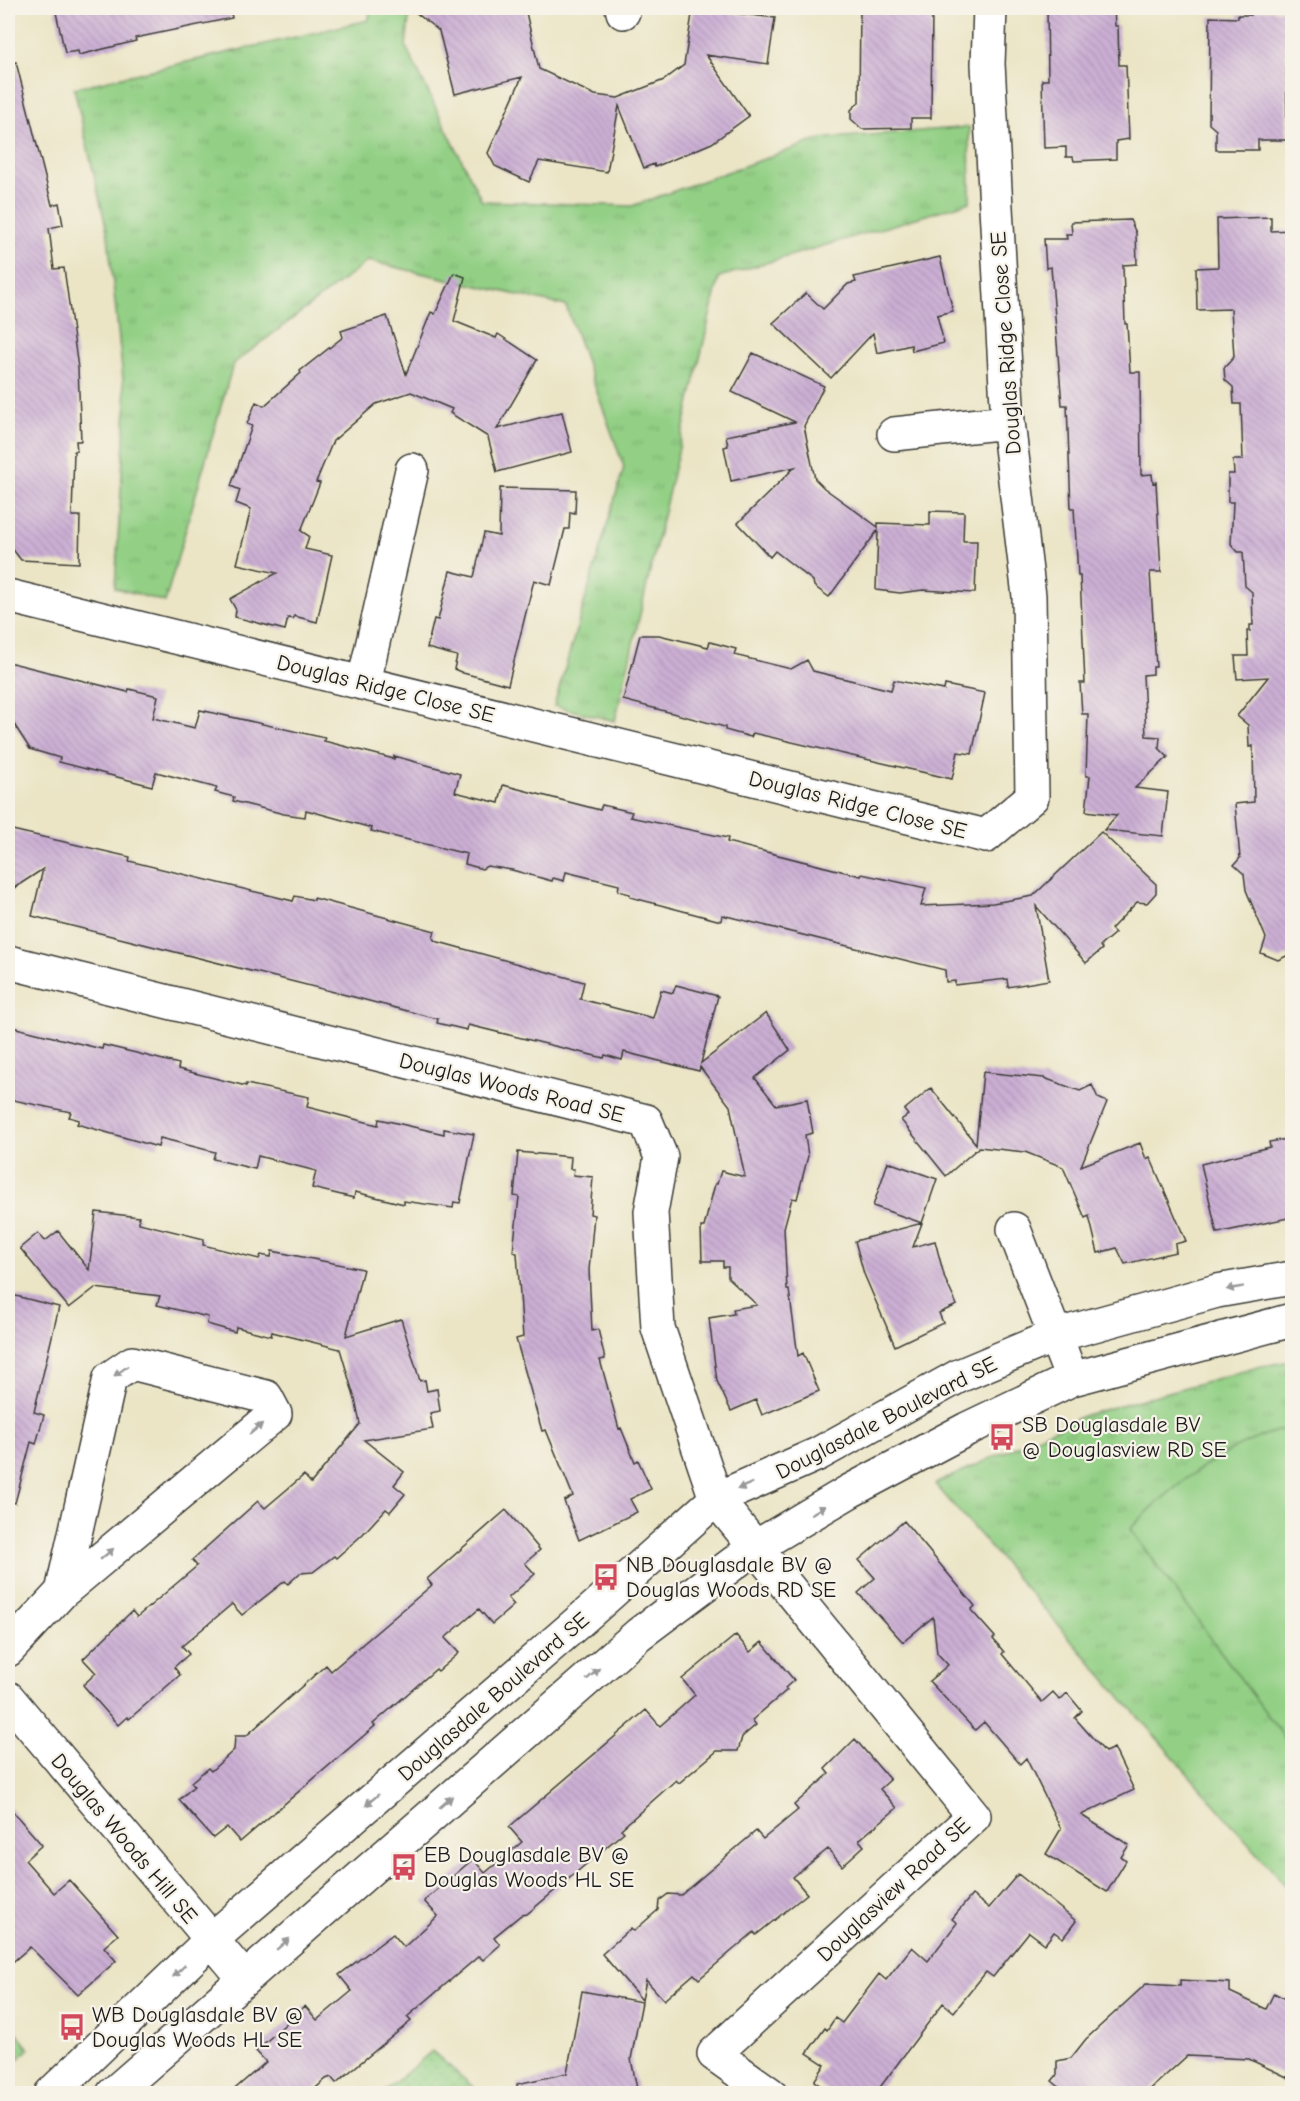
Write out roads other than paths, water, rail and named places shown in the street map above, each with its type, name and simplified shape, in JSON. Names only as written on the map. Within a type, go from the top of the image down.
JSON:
[{"type":"street","name":"Douglas Ridge Close SE","points":[[8,596],[986,836],[1032,797],[1029,596],[1008,422],[988,75],[990,8]]},
{"type":"street","points":[[894,434],[1008,422]]},
{"type":"street","points":[[364,682],[412,470]]},
{"type":"street","name":"Douglas Woods Road SE","points":[[8,962],[646,1121],[661,1157],[651,1212],[658,1328],[716,1499],[754,1548]]},
{"type":"street","points":[[1014,1229],[1072,1379]]},
{"type":"street","name":"Douglasdale Boulevard SE","points":[[51,2094],[210,1941],[583,1618],[716,1499],[818,1454],[959,1376],[1054,1336],[1217,1291],[1293,1278]]},
{"type":"street","points":[[113,2094],[639,1634],[754,1548],[850,1491],[986,1419],[1072,1379],[1293,1320]]},
{"type":"street","points":[[8,1650],[62,1592],[275,1414],[266,1397],[132,1364],[110,1378],[62,1592]]},
{"type":"street","name":"Douglasview Road SE","points":[[754,1548],[974,1816],[714,2054],[770,2094]]},
{"type":"street","name":"Douglas Woods Hill SE","points":[[8,1698],[210,1941],[244,1978]]},
{"type":"place","name":"SB Douglasdale BV @ Douglasview RD SE","points":[[1002,1437]]},
{"type":"place","name":"NB Douglasdale BV @ Douglas Woods RD SE","points":[[606,1577]]},
{"type":"place","name":"EB Douglasdale BV @ Douglas Woods HL SE","points":[[404,1867]]},
{"type":"place","name":"WB Douglasdale BV @ Douglas Woods HL SE","points":[[72,2027]]}]
